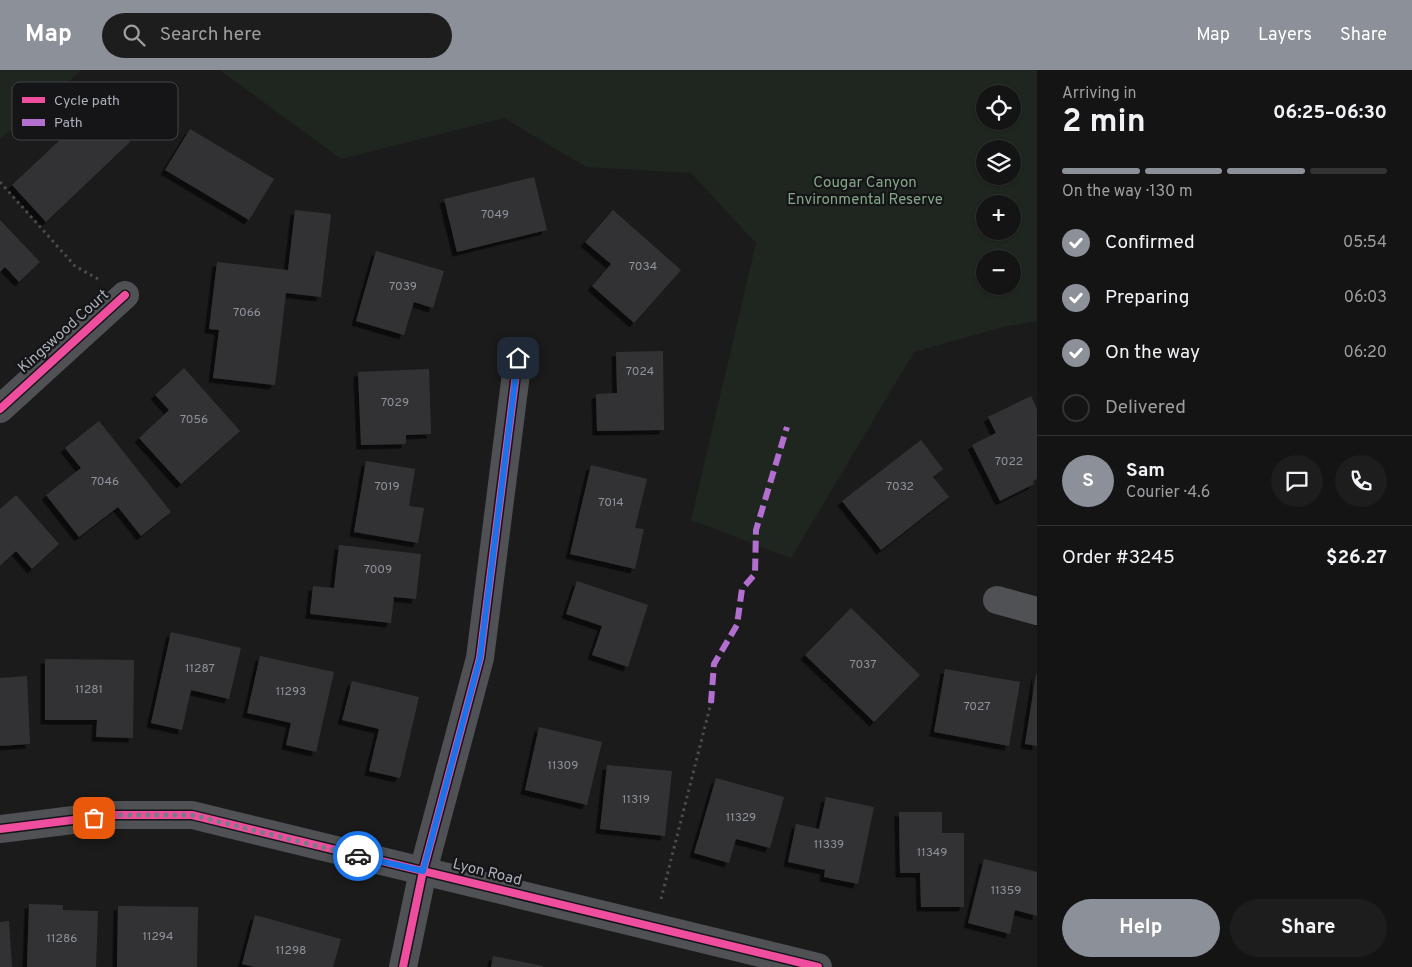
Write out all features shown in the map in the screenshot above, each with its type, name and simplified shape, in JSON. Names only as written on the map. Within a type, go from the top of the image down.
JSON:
[{"type":"street","name":"Kingswood Court","points":[[0,409],[125,295]]},
{"type":"street","points":[[403,967],[423,871],[480,658],[518,358]]},
{"type":"street","points":[[997,600],[1037,611]]},
{"type":"street","name":"Lyon Road","points":[[0,829],[113,815],[192,815],[818,967]]},
{"type":"path","points":[[0,182],[75,266],[125,295]]},
{"type":"path","points":[[661,899],[711,703]]},
{"type":"green space","points":[[0,70],[82,70],[68,82],[12,82],[12,129],[0,139]]},
{"type":"green space","name":"Cougar Canyon Environmental Reserve","points":[[220,70],[1037,70],[1037,321],[1003,327],[914,352],[791,558],[691,520],[756,243],[691,173],[586,167],[504,118],[341,159]]},
{"type":"building","points":[[190,129],[274,179],[249,220],[165,170]]},
{"type":"building","points":[[60,140],[128,140],[130,142],[46,222],[12,185]]},
{"type":"building","points":[[534,177],[547,230],[457,252],[444,199]]},
{"type":"building","points":[[295,210],[331,214],[321,297],[286,293],[275,385],[213,378],[219,330],[209,329],[217,262],[288,270]]},
{"type":"building","points":[[613,210],[681,270],[634,323],[592,286],[611,264],[585,242]]},
{"type":"building","points":[[0,220],[40,262],[19,282],[5,267],[0,272]]},
{"type":"building","points":[[376,251],[444,271],[433,308],[414,302],[404,335],[356,321]]},
{"type":"building","points":[[663,351],[664,430],[597,431],[596,394],[617,393],[616,352]]},
{"type":"building","points":[[184,368],[240,431],[181,484],[139,438],[169,410],[155,395]]},
{"type":"building","points":[[429,369],[431,434],[406,435],[406,444],[361,445],[358,372]]},
{"type":"building","points":[[1031,396],[1037,409],[1037,479],[1033,481],[1034,484],[1000,501],[972,445],[996,433],[988,417]]},
{"type":"building","points":[[99,421],[171,512],[141,536],[118,507],[79,537],[46,495],[81,468],[65,448]]},
{"type":"building","points":[[921,440],[943,469],[933,477],[949,497],[881,550],[842,501]]},
{"type":"building","points":[[366,461],[415,469],[409,506],[424,508],[418,543],[354,532]]},
{"type":"building","points":[[591,465],[647,479],[635,528],[644,529],[635,569],[570,554]]},
{"type":"building","points":[[16,495],[59,544],[32,569],[16,551],[0,566],[0,509]]},
{"type":"building","points":[[339,545],[421,554],[416,599],[394,597],[391,623],[310,614],[313,586],[334,588]]},
{"type":"building","points":[[577,581],[648,605],[628,667],[592,655],[602,626],[566,614]]},
{"type":"building","points":[[851,608],[920,675],[874,722],[805,655]]},
{"type":"building","points":[[171,632],[241,648],[229,699],[191,690],[182,730],[151,723]]},
{"type":"building","points":[[260,656],[334,672],[316,752],[286,745],[291,723],[247,713]]},
{"type":"building","points":[[45,659],[134,660],[133,738],[96,737],[97,720],[45,720]]},
{"type":"building","points":[[945,669],[1020,682],[1009,746],[934,732]]},
{"type":"building","points":[[1037,674],[1037,746],[1025,744]]},
{"type":"building","points":[[27,676],[30,744],[0,746],[0,678]]},
{"type":"building","points":[[352,681],[419,697],[400,778],[369,771],[379,729],[342,720]]},
{"type":"building","points":[[539,727],[602,742],[587,805],[525,790]]},
{"type":"building","points":[[607,765],[672,771],[665,836],[600,829]]},
{"type":"building","points":[[716,778],[784,797],[770,848],[736,839],[729,863],[694,853]]},
{"type":"building","points":[[826,797],[874,807],[858,884],[824,877],[825,870],[788,862],[796,824],[819,829]]},
{"type":"building","points":[[899,812],[942,812],[942,833],[964,833],[964,907],[921,907],[920,873],[900,873]]},
{"type":"building","points":[[984,859],[1037,872],[1037,916],[1015,910],[1010,934],[968,923]]},
{"type":"building","points":[[29,904],[63,905],[63,910],[98,911],[96,967],[27,967]]},
{"type":"building","points":[[118,906],[198,907],[197,967],[117,967]]},
{"type":"building","points":[[255,915],[341,939],[333,967],[254,967],[242,964]]},
{"type":"building","points":[[9,921],[12,967],[0,967],[0,922]]},
{"type":"building","points":[[493,956],[543,966],[543,967],[491,967]]},
{"type":"marked path","points":[[711,703],[714,664],[737,625],[742,589],[755,574],[756,530],[787,427]]},
{"type":"cycle path","points":[[0,409],[125,295]]},
{"type":"cycle path","points":[[403,967],[423,871],[480,658],[518,358]]},
{"type":"cycle path","points":[[0,829],[113,815],[192,815],[818,967]]},
{"type":"way so far","points":[[94,818],[113,815],[192,815],[358,856]]},
{"type":"route","points":[[358,856],[423,871],[480,658],[518,358]]}]
